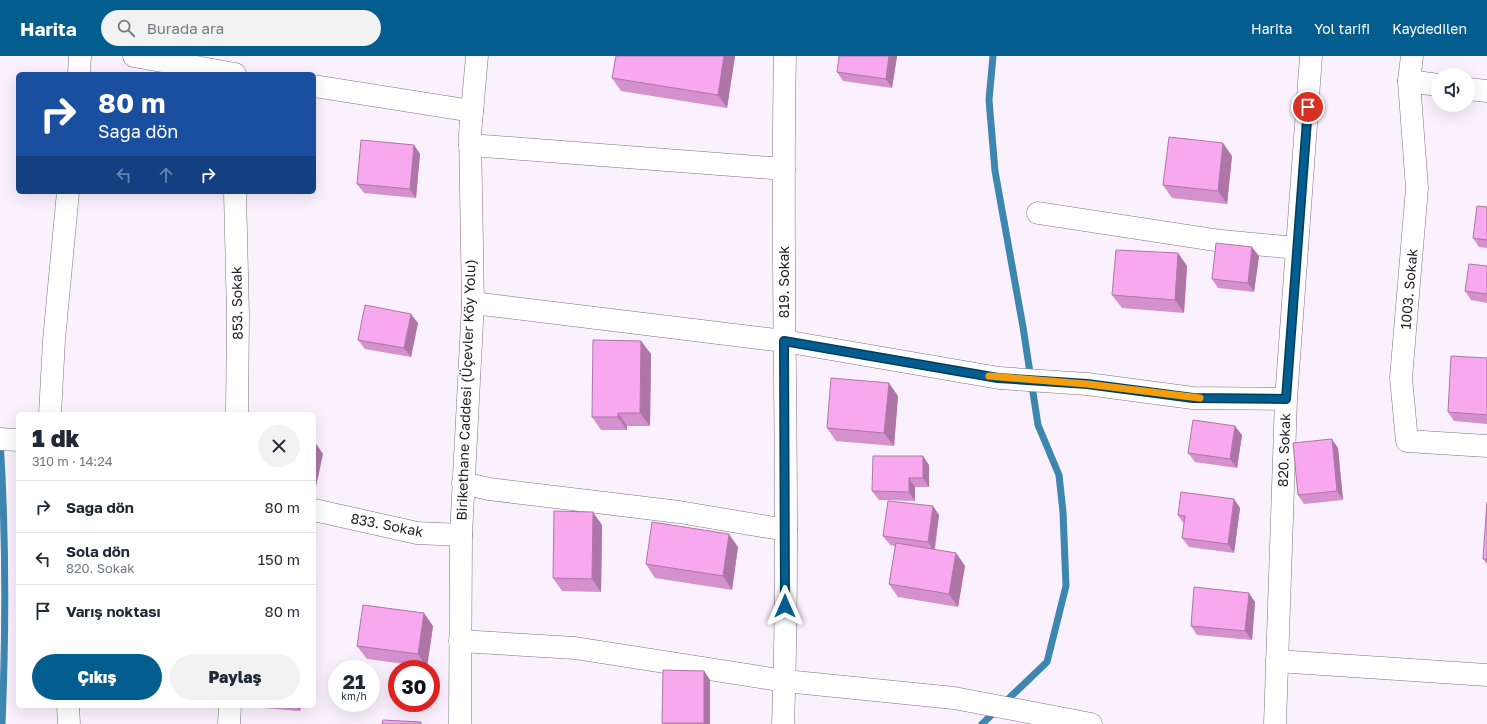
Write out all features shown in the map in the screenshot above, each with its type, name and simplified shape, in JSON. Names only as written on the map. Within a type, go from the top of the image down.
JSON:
[{"type":"street","points":[[79,72],[80,56]]},
{"type":"street","points":[[134,56],[223,72]]},
{"type":"street","points":[[232,56],[234,72]]},
{"type":"street","name":"Birikethane Caddesi (Üçevler Köy Yolu)","points":[[460,724],[461,534],[473,303],[470,145],[477,56]]},
{"type":"street","name":"819. Sokak","points":[[783,724],[785,681],[786,530],[784,341],[785,56]]},
{"type":"street","name":"820. Sokak","points":[[1275,724],[1286,399],[1296,248],[1312,56]]},
{"type":"street","name":"1003. Sokak","points":[[1412,56],[1409,81],[1417,188],[1401,378],[1407,441],[1487,446]]},
{"type":"street","points":[[1409,81],[1431,84]]},
{"type":"street","points":[[316,86],[472,111]]},
{"type":"street","points":[[1475,90],[1487,91]]},
{"type":"street","points":[[470,145],[784,169]]},
{"type":"street","points":[[50,412],[54,340],[68,194]]},
{"type":"street","name":"853. Sokak","points":[[235,194],[238,316],[237,412]]},
{"type":"street","points":[[1038,213],[1221,241],[1296,248]]},
{"type":"street","points":[[473,303],[784,341],[998,378],[1087,384],[1193,398],[1286,399]]},
{"type":"street","points":[[0,439],[16,440]]},
{"type":"street","points":[[463,484],[489,489],[679,512],[786,530]]},
{"type":"street","name":"833. Sokak","points":[[316,510],[417,533],[461,534]]},
{"type":"street","points":[[460,641],[575,648],[785,681],[954,698],[1091,724]]},
{"type":"street","points":[[1277,661],[1487,675]]},
{"type":"street","points":[[68,708],[69,724]]},
{"type":"street","points":[[230,708],[230,724]]},
{"type":"building","points":[[616,56],[724,56],[718,95],[612,78]]},
{"type":"building","points":[[839,56],[889,56],[886,79],[837,72]]},
{"type":"building","points":[[1169,137],[1223,143],[1218,191],[1163,185]]},
{"type":"building","points":[[361,140],[414,145],[410,189],[357,184]]},
{"type":"building","points":[[1477,206],[1487,207],[1487,240],[1473,238]]},
{"type":"building","points":[[1216,243],[1252,247],[1248,283],[1212,279]]},
{"type":"building","points":[[1116,250],[1178,253],[1175,300],[1112,295]]},
{"type":"building","points":[[1469,264],[1487,266],[1487,294],[1465,291]]},
{"type":"building","points":[[365,305],[411,314],[404,348],[358,340]]},
{"type":"building","points":[[593,340],[641,341],[640,413],[618,413],[618,417],[592,417]]},
{"type":"building","points":[[1451,356],[1487,358],[1487,415],[1448,412]]},
{"type":"building","points":[[831,378],[889,383],[884,433],[827,428]]},
{"type":"building","points":[[1193,420],[1235,426],[1230,459],[1188,453]]},
{"type":"building","points":[[1332,439],[1337,491],[1298,495],[1293,443]]},
{"type":"building","points":[[873,456],[923,456],[923,478],[909,478],[909,492],[872,491]]},
{"type":"building","points":[[1181,492],[1234,499],[1228,544],[1182,538],[1185,516],[1178,515]]},
{"type":"building","points":[[888,501],[933,506],[928,542],[883,536]]},
{"type":"building","points":[[1487,502],[1487,559],[1483,559]]},
{"type":"building","points":[[554,511],[593,512],[592,579],[553,578]]},
{"type":"building","points":[[652,522],[729,534],[723,576],[646,564]]},
{"type":"building","points":[[896,543],[956,553],[949,594],[889,584]]},
{"type":"building","points":[[1194,587],[1249,593],[1245,631],[1191,626]]},
{"type":"building","points":[[363,605],[424,613],[418,654],[357,646]]},
{"type":"building","points":[[663,670],[704,671],[704,723],[662,723]]},
{"type":"building","points":[[383,720],[421,722],[421,724],[382,724]]},
{"type":"waterway","points":[[982,724],[1047,662],[1066,586],[1063,512],[1059,475],[1038,425],[1023,327],[995,171],[989,100],[993,56]]},
{"type":"waterway","points":[[0,440],[5,582],[2,724]]},
{"type":"slow traffic","points":[[989,376],[998,378],[1087,384],[1200,398]]},
{"type":"route","points":[[785,606],[786,530],[784,341],[998,378],[1087,384],[1193,398],[1286,399],[1295,262],[1308,107]]}]
